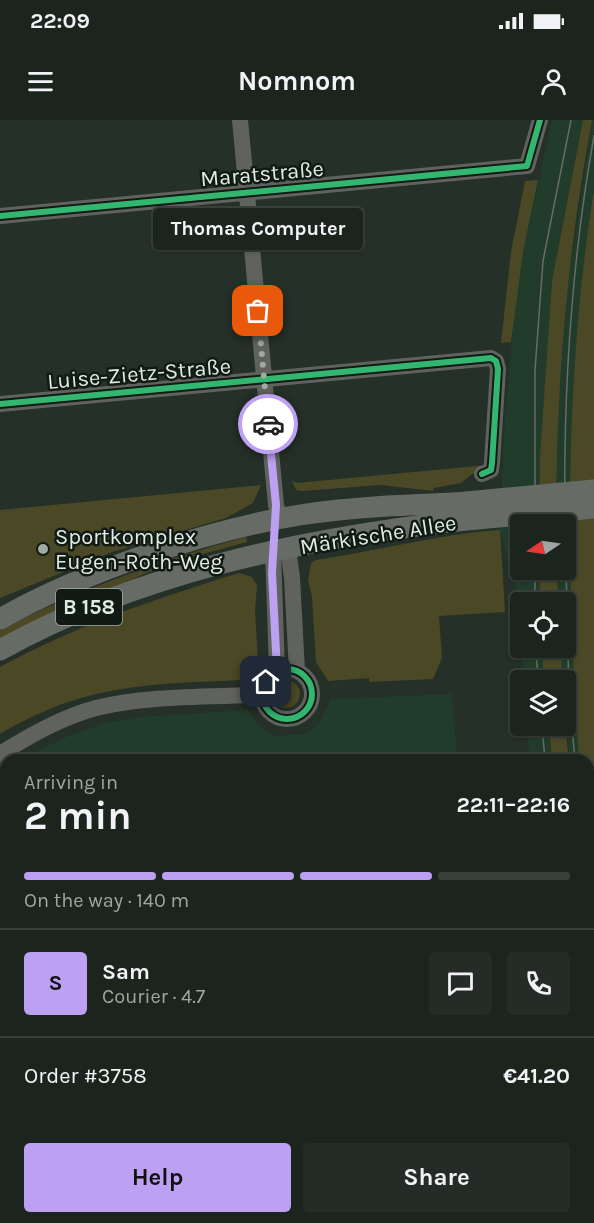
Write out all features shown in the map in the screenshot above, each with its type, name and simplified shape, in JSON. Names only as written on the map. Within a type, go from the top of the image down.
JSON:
[{"type":"main road","name":"Märkische Allee","points":[[0,650],[54,622],[138,587],[182,573],[456,512],[594,490]]},
{"type":"main road","name":"Märkische Allee","points":[[0,619],[30,602],[147,555],[276,515],[334,511],[456,512],[594,508]]},
{"type":"main road","points":[[276,515],[280,550]]},
{"type":"street","points":[[240,120],[276,515]]},
{"type":"street","name":"Maratstraße","points":[[0,216],[527,166],[540,120]]},
{"type":"street","name":"Luise-Zietz-Straße","points":[[0,404],[491,358],[496,361],[492,463],[490,470],[482,474]]},
{"type":"street","points":[[277,671],[297,671],[309,682],[311,701],[298,716],[290,719],[270,713],[264,704],[262,694],[264,685],[277,671],[280,550]]},
{"type":"street","points":[[280,550],[292,578],[297,671]]},
{"type":"street","points":[[0,754],[65,719],[95,708],[132,702],[262,694]]},
{"type":"shaded area","points":[[552,120],[583,120],[552,281],[540,456],[539,514],[510,514],[510,566],[500,530],[505,417],[515,304],[523,252]]},
{"type":"shaded area","points":[[583,120],[592,120],[576,221],[565,322],[558,423],[556,514],[539,514],[540,456],[552,281]]},
{"type":"shaded area","points":[[592,120],[594,120],[594,190],[575,360],[571,514],[556,514],[556,441],[567,293]]},
{"type":"shaded area","points":[[538,180],[523,252],[511,342],[501,343],[511,252],[525,181]]},
{"type":"shaded area","points":[[594,190],[594,754],[579,754],[574,658],[576,658],[576,592],[571,592],[571,580],[576,580],[576,514],[570,514],[570,474],[577,331]]},
{"type":"shaded area","points":[[488,465],[486,469],[472,474],[461,483],[434,488],[433,491],[381,485],[302,491],[296,490],[292,481],[297,483]]},
{"type":"shaded area","points":[[261,485],[253,503],[226,518],[112,552],[0,598],[0,510]]},
{"type":"shaded area","points":[[500,530],[505,612],[439,616],[442,658],[433,679],[369,682],[369,678],[328,681],[316,662],[312,596],[308,581],[311,563],[316,560],[431,539]]},
{"type":"shaded area","points":[[246,537],[247,542],[166,564],[0,640],[0,630],[90,589],[151,566]]},
{"type":"shaded area","points":[[239,573],[252,577],[257,585],[255,610],[258,662],[251,668],[246,680],[148,685],[119,689],[61,705],[0,734],[0,667],[28,652],[117,614]]},
{"type":"shaded area","points":[[514,580],[540,580],[540,592],[517,592]]},
{"type":"shaded area","points":[[540,580],[557,580],[558,592],[540,592]]},
{"type":"shaded area","points":[[557,580],[571,580],[572,592],[558,592]]},
{"type":"shaded area","points":[[523,658],[543,658],[543,670],[523,670]]},
{"type":"shaded area","points":[[543,658],[561,658],[562,670],[543,670]]},
{"type":"shaded area","points":[[561,658],[575,658],[575,670],[562,670]]},
{"type":"shaded area","points":[[286,680],[296,684],[300,694],[296,704],[286,708],[276,704],[272,694],[276,684]]},
{"type":"shaded area","points":[[576,691],[579,754],[569,754],[568,736],[576,736]]},
{"type":"shaded area","points":[[452,694],[457,754],[31,754],[66,737],[105,723],[139,717],[248,710],[257,725],[275,736],[307,734],[321,720],[330,699]]},
{"type":"shaded area","points":[[528,736],[550,736],[551,754],[529,754]]},
{"type":"shaded area","points":[[550,736],[566,736],[568,754],[551,754]]},
{"type":"tram line","points":[[535,514],[535,370],[543,261],[571,120]]},
{"type":"tram line","points":[[565,514],[565,428],[570,330],[579,233],[594,136]]},
{"type":"tram line","points":[[535,580],[535,592]]},
{"type":"tram line","points":[[566,580],[569,697],[574,754]]},
{"type":"tram line","points":[[537,658],[537,670]]},
{"type":"tram line","points":[[543,736],[544,754]]},
{"type":"cycle path","points":[[0,216],[527,166],[540,120]]},
{"type":"cycle path","points":[[0,404],[491,358],[496,361],[498,369],[492,463],[491,470],[482,474]]},
{"type":"cycle path","points":[[287,669],[296,671],[307,680],[312,694],[310,703],[301,714],[287,719],[278,717],[267,708],[262,694],[264,685],[273,674],[287,669]]},
{"type":"way so far","points":[[258,311],[268,424]]},
{"type":"place","name":"Thomas Computer","points":[[258,311]]},
{"type":"place","name":"Sportkomplex Eugen-Roth-Weg","points":[[43,549]]},
{"type":"route","points":[[266,682],[277,671],[272,573],[276,505],[268,424]]}]
